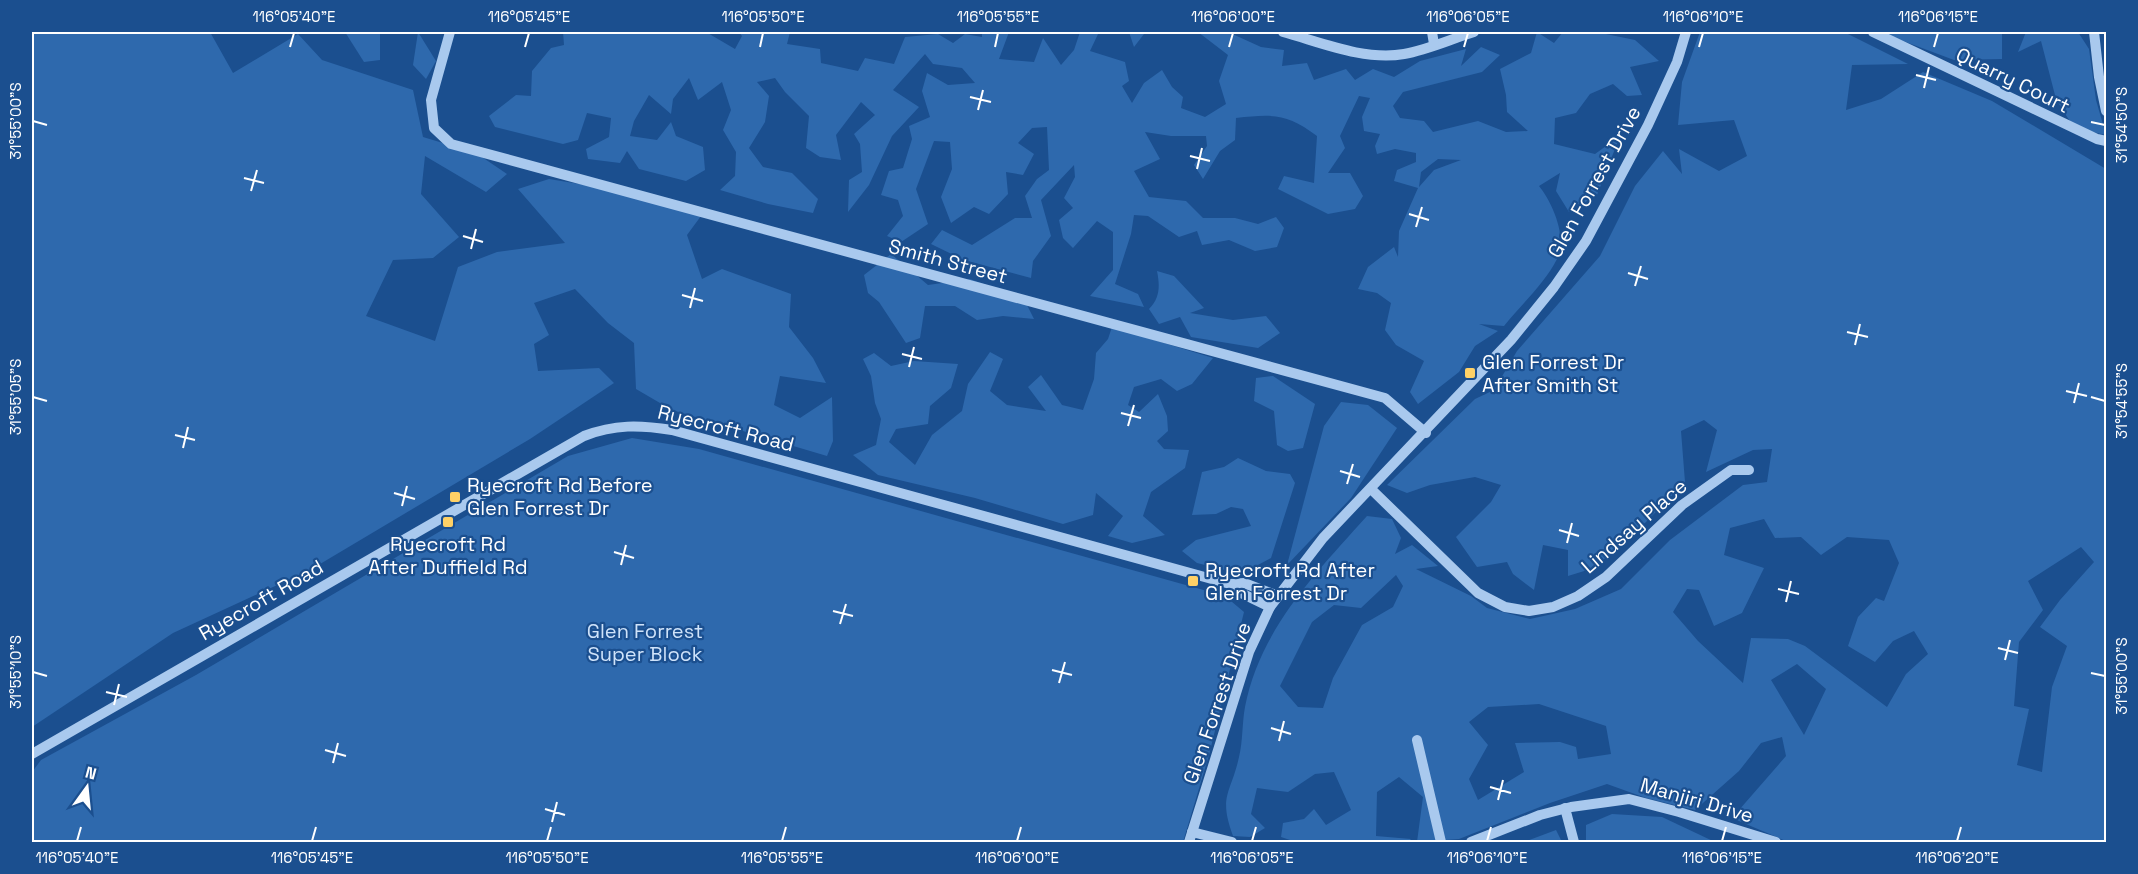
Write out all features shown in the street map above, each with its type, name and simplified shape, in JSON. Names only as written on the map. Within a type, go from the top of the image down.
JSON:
[{"type":"street","name":"Smith Street","points":[[450,32],[431,100],[434,128],[451,144],[1384,398],[1426,432]]},
{"type":"street","points":[[1282,32],[1383,56],[1405,54],[1474,32]]},
{"type":"street","points":[[1432,32],[1434,44]]},
{"type":"street","name":"Glen Forrest Drive","points":[[1190,837],[1249,652],[1270,607],[1323,538],[1372,490],[1512,340],[1554,287],[1586,241],[1669,83],[1685,32]]},
{"type":"street","name":"Quarry Court","points":[[1873,32],[2032,110],[2106,141]]},
{"type":"street","points":[[2094,32],[2099,77],[2106,111]]},
{"type":"street","name":"Ryecroft Road","points":[[32,754],[584,436],[605,428],[622,425],[672,430],[1230,584],[1244,582],[1278,596]]},
{"type":"street","name":"Lindsay Place","points":[[1372,490],[1478,593],[1505,607],[1529,611],[1553,608],[1578,596],[1606,577],[1682,506],[1731,470],[1749,470]]},
{"type":"street","name":"Ryecroft Road","points":[[1230,584],[1241,593],[1270,607]]},
{"type":"street","points":[[1417,740],[1442,843]]},
{"type":"street","name":"Manjiri Drive","points":[[1471,843],[1540,815],[1565,808],[1629,799],[1679,812],[1776,843]]},
{"type":"street","points":[[1565,808],[1574,843]]},
{"type":"street","points":[[1190,837],[1232,843]]},
{"type":"green space","points":[[32,32],[210,32],[233,73],[298,34],[322,60],[413,90],[423,137],[476,153],[507,174],[486,192],[425,156],[421,194],[459,237],[433,258],[393,260],[366,316],[435,341],[458,267],[497,252],[565,243],[518,189],[549,179],[672,199],[701,216],[687,235],[702,279],[722,269],[791,294],[789,327],[813,358],[826,383],[780,376],[774,405],[800,418],[832,397],[833,441],[827,456],[672,410],[636,389],[634,343],[608,323],[575,289],[534,303],[549,335],[534,344],[538,371],[599,368],[614,383],[530,439],[310,570],[173,633],[32,727]]},
{"type":"green space","points":[[345,32],[380,32],[380,60],[364,62]]},
{"type":"green space","points":[[418,32],[436,61],[426,79],[413,65]]},
{"type":"green space","points":[[563,32],[706,32],[735,49],[742,36],[739,32],[790,32],[787,44],[820,49],[821,63],[858,71],[865,58],[894,64],[905,37],[938,34],[953,43],[965,34],[982,37],[982,32],[1009,32],[999,59],[1034,62],[1043,38],[1061,65],[1074,50],[1080,32],[1099,32],[1090,51],[1125,62],[1129,81],[1122,86],[1132,103],[1144,83],[1162,70],[1172,87],[1183,97],[1181,108],[1205,117],[1226,104],[1219,81],[1228,55],[1198,32],[1228,32],[1261,47],[1284,50],[1282,66],[1307,63],[1314,80],[1346,69],[1355,80],[1373,69],[1394,77],[1420,61],[1466,49],[1461,66],[1481,47],[1500,55],[1482,72],[1403,92],[1393,106],[1400,118],[1424,121],[1433,132],[1478,121],[1506,132],[1528,131],[1507,112],[1500,69],[1531,53],[1537,32],[1554,43],[1563,32],[1601,33],[1635,40],[1659,61],[1630,67],[1642,95],[1627,96],[1613,84],[1590,94],[1576,113],[1555,118],[1554,144],[1595,154],[1620,136],[1597,195],[1569,212],[1556,191],[1560,173],[1539,186],[1549,201],[1560,230],[1561,241],[1557,259],[1539,285],[1504,326],[1479,324],[1498,331],[1475,346],[1459,372],[1418,404],[1410,392],[1424,361],[1396,345],[1385,330],[1391,303],[1377,293],[1358,289],[1368,267],[1394,247],[1398,257],[1399,231],[1418,188],[1394,181],[1397,170],[1416,162],[1416,153],[1395,149],[1377,154],[1375,146],[1380,134],[1364,131],[1362,117],[1370,98],[1359,96],[1340,136],[1345,148],[1328,173],[1350,173],[1363,196],[1355,209],[1328,214],[1278,189],[1284,176],[1314,183],[1317,136],[1297,123],[1270,116],[1236,118],[1235,140],[1220,151],[1203,179],[1194,165],[1207,146],[1206,136],[1171,136],[1145,132],[1160,159],[1134,171],[1149,197],[1186,201],[1203,218],[1235,218],[1258,224],[1276,217],[1284,228],[1277,247],[1255,251],[1229,240],[1202,245],[1197,231],[1179,237],[1148,216],[1134,215],[1131,234],[1115,284],[1138,294],[1144,307],[1090,296],[1113,270],[1113,232],[1097,221],[1073,248],[1063,238],[1059,220],[1073,208],[1064,198],[1075,177],[1074,165],[1041,200],[1051,236],[1033,261],[1031,278],[964,260],[931,244],[942,230],[972,245],[1015,218],[1032,218],[1025,196],[1037,179],[1049,170],[1047,127],[1032,128],[1018,143],[1034,154],[1023,175],[1006,172],[1008,194],[989,214],[974,207],[951,223],[941,197],[952,169],[950,142],[934,141],[916,189],[928,224],[901,242],[887,236],[903,216],[898,200],[881,195],[889,171],[903,168],[912,139],[909,126],[930,117],[922,91],[927,73],[948,85],[975,83],[962,68],[933,64],[925,54],[893,90],[919,107],[892,136],[869,185],[848,212],[849,180],[862,172],[860,144],[854,134],[875,115],[861,102],[836,135],[841,160],[820,157],[806,148],[809,116],[785,92],[775,78],[757,82],[769,96],[765,122],[749,148],[763,167],[792,173],[818,199],[813,213],[768,204],[720,190],[735,176],[736,152],[723,130],[731,110],[722,82],[698,100],[689,78],[673,99],[671,114],[649,95],[634,121],[630,136],[657,140],[671,122],[676,136],[703,147],[705,170],[686,181],[639,169],[627,151],[620,163],[588,159],[586,149],[609,137],[611,118],[587,113],[578,140],[563,144],[495,127],[489,116],[516,95],[531,96],[532,71],[551,48],[564,45]],"holes":[[[1438,159],[1461,160],[1434,170],[1419,187],[1421,172]]]},
{"type":"green space","points":[[1129,32],[1172,32],[1144,34],[1134,47]]},
{"type":"green space","points":[[1700,32],[1844,32],[1908,64],[1852,65],[1846,110],[1881,99],[1923,72],[1992,101],[2106,169],[2106,842],[1788,842],[1732,818],[1786,756],[1782,737],[1761,743],[1739,771],[1695,810],[1646,798],[1607,784],[1550,803],[1459,839],[1417,842],[1423,797],[1399,777],[1377,792],[1376,836],[1411,839],[1408,842],[1296,842],[1281,837],[1283,823],[1304,819],[1314,809],[1326,825],[1351,810],[1334,772],[1315,774],[1288,792],[1257,788],[1251,814],[1265,828],[1250,837],[1233,836],[1226,812],[1227,795],[1240,751],[1245,707],[1252,679],[1263,652],[1292,604],[1367,516],[1392,519],[1401,538],[1395,554],[1412,545],[1438,566],[1416,569],[1471,596],[1487,608],[1530,619],[1575,609],[1621,589],[1670,540],[1743,485],[1767,482],[1772,449],[1753,450],[1706,472],[1717,430],[1704,420],[1681,431],[1685,482],[1646,522],[1594,568],[1568,576],[1568,550],[1543,545],[1534,590],[1513,574],[1507,562],[1477,567],[1456,537],[1491,502],[1501,485],[1475,477],[1430,485],[1407,493],[1387,485],[1475,399],[1494,390],[1517,351],[1600,256],[1635,186],[1663,151],[1682,174],[1679,149],[1719,171],[1747,156],[1734,120],[1678,125],[1682,82]],"holes":[[[1764,519],[1775,538],[1801,537],[1821,555],[1847,537],[1889,540],[1899,563],[1884,601],[1876,598],[1858,617],[1848,646],[1875,662],[1893,641],[1914,631],[1928,654],[1906,674],[1887,707],[1805,646],[1788,639],[1751,638],[1743,683],[1698,641],[1673,612],[1687,589],[1699,590],[1714,626],[1742,613],[1764,568],[1724,555],[1730,528]],[[2081,547],[2094,562],[2060,600],[2040,627],[2067,646],[2052,687],[2042,772],[2017,765],[2029,709],[2014,706],[2019,642],[2043,610],[2028,581]],[[1396,575],[1403,586],[1393,607],[1362,625],[1333,678],[1323,708],[1298,707],[1280,686],[1312,622],[1334,605],[1361,608]],[[1797,664],[1826,689],[1804,735],[1771,680]],[[1539,704],[1606,726],[1611,754],[1578,759],[1576,747],[1560,742],[1515,743],[1524,772],[1478,800],[1469,779],[1488,745],[1469,722],[1488,707]]]},
{"type":"green space","points":[[1879,32],[2002,32],[2002,59],[1954,60]]},
{"type":"green space","points":[[2026,32],[2078,32],[2089,49],[2096,100],[2106,135],[2074,128],[2056,99],[2041,41],[2018,52]]},
{"type":"green space","points":[[891,254],[928,285],[970,279],[1024,299],[1034,319],[1003,316],[977,320],[955,306],[925,306],[920,338],[906,343],[879,302],[868,293],[864,275]]},
{"type":"green space","points":[[1157,271],[1174,276],[1204,308],[1190,313],[1233,320],[1266,316],[1280,333],[1258,348],[1191,337],[1180,317],[1159,324],[1149,309],[1158,292]]},
{"type":"green space","points":[[1112,327],[1213,358],[1192,384],[1177,391],[1161,379],[1134,387],[1128,405],[1139,412],[1158,394],[1167,416],[1168,431],[1157,441],[1164,449],[1189,450],[1185,468],[1151,492],[1143,516],[1165,535],[1132,543],[1108,536],[1123,516],[1096,493],[1093,515],[1063,524],[975,498],[878,475],[853,455],[876,445],[881,419],[875,403],[871,376],[863,359],[874,353],[891,366],[914,361],[958,364],[951,388],[930,406],[928,424],[896,429],[889,442],[915,465],[932,435],[962,411],[968,384],[990,352],[1003,359],[990,391],[1007,405],[1046,411],[1028,387],[1041,375],[1062,405],[1083,410],[1094,379],[1096,353],[1108,339]]},
{"type":"green space","points":[[1273,376],[1315,404],[1303,448],[1288,451],[1277,445],[1274,411],[1254,401],[1256,378]]},
{"type":"green space","points":[[1341,402],[1368,405],[1397,428],[1351,498],[1287,565],[1324,426]]},
{"type":"green space","name":"Glen Forrest Super Block","points":[[632,438],[699,449],[1225,596],[1244,612],[1209,755],[1183,842],[32,842],[32,772],[41,760],[196,675],[568,456]]},
{"type":"green space","points":[[1238,458],[1266,471],[1290,474],[1295,483],[1271,558],[1241,574],[1197,563],[1182,551],[1196,540],[1251,526],[1243,509],[1231,507],[1216,514],[1192,515],[1202,472],[1224,467]]},
{"type":"green space","points":[[1612,814],[1662,817],[1715,842],[1586,842],[1586,825]]},
{"type":"green space","points":[[1556,830],[1562,842],[1524,842]]},
{"type":"place","name":"Glen Forrest Dr After Smith St","points":[[1470,373]]},
{"type":"place","name":"Ryecroft Rd Before Glen Forrest Dr","points":[[455,497]]},
{"type":"place","name":"Ryecroft Rd After Duffield Rd","points":[[448,522]]},
{"type":"place","name":"Ryecroft Rd After Glen Forrest Dr","points":[[1193,581]]}]
